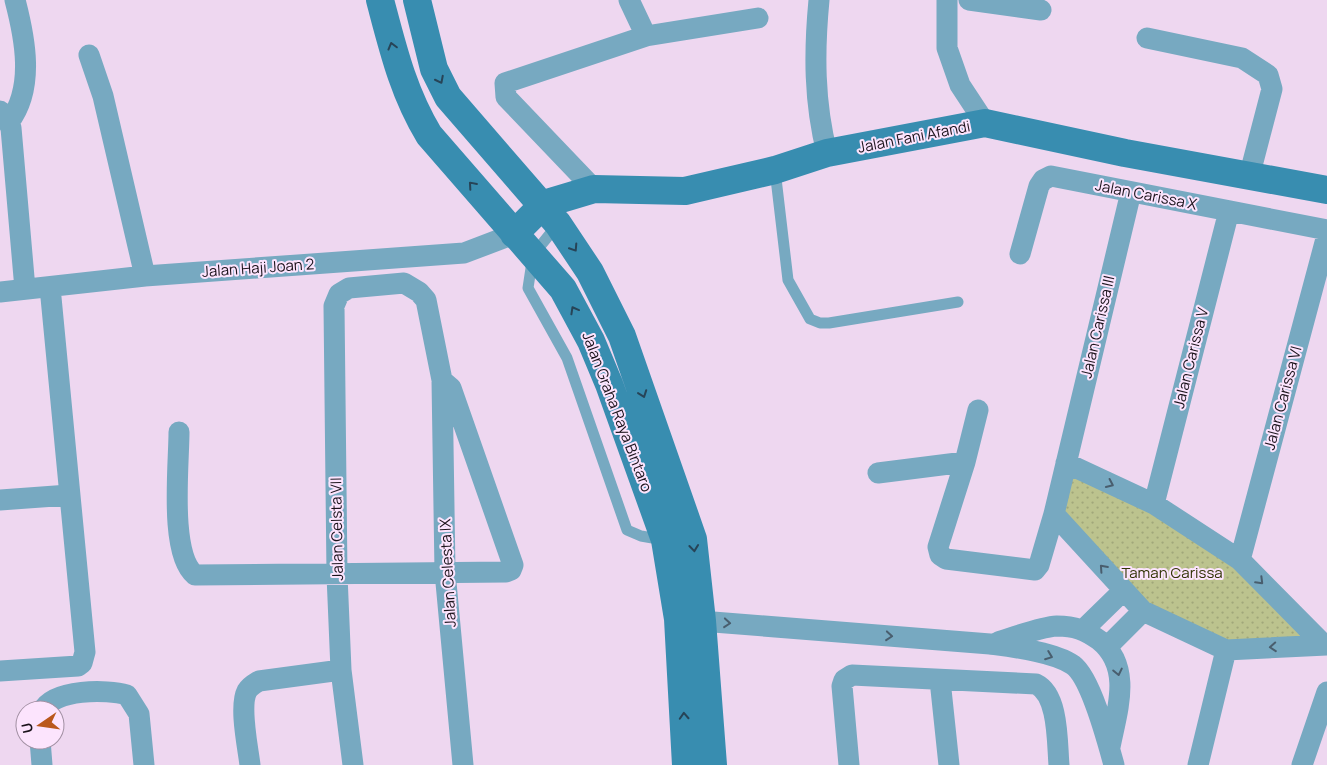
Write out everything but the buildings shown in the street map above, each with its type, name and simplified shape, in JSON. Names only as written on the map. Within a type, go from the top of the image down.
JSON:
[{"type":"main road","name":"Jalan Graha Raya Bintaro","points":[[380,0],[400,76],[413,109],[429,135],[563,289],[591,341],[609,384],[665,540],[690,620],[713,765]]},
{"type":"main road","name":"Jalan Graha Raya Bintaro","points":[[417,0],[434,69],[448,97],[551,214],[590,272],[614,320],[647,404],[693,539],[686,765]]},
{"type":"main road","name":"Jalan Fani Afandi","points":[[514,234],[594,189],[685,191],[776,170],[827,153],[985,123],[1125,153],[1327,190]]},
{"type":"street","points":[[15,0],[22,27],[25,78],[17,110],[4,116],[12,128],[26,289]]},
{"type":"street","points":[[629,0],[646,36]]},
{"type":"street","points":[[820,0],[815,45],[816,98],[827,153]]},
{"type":"street","points":[[947,0],[947,48],[960,85],[985,123]]},
{"type":"street","points":[[969,0],[1040,10]]},
{"type":"street","points":[[594,189],[506,97],[505,83],[646,36],[758,18]]},
{"type":"street","points":[[1147,38],[1242,58],[1268,75],[1272,89],[1249,177]]},
{"type":"street","points":[[88,55],[103,96],[145,276]]},
{"type":"street","name":"Jalan Carissa X","points":[[1020,254],[1039,186],[1043,180],[1051,176],[1327,230]]},
{"type":"street","name":"Jalan Carissa III","points":[[965,462],[938,547],[940,555],[946,559],[1035,570],[1039,565],[1054,514],[1131,192]]},
{"type":"street","name":"Jalan Carissa V","points":[[1154,504],[1229,211]]},
{"type":"street","name":"Jalan Haji Joan 2","points":[[0,292],[145,276],[464,253],[514,234]]},
{"type":"street","name":"Jalan Carissa VI","points":[[1240,560],[1327,235]]},
{"type":"street","name":"Jalan Celesta IX","points":[[339,294],[349,288],[404,283],[419,292],[426,300],[442,380],[445,572],[463,765]]},
{"type":"street","points":[[0,671],[78,666],[84,658],[50,287]]},
{"type":"street","name":"Jalan Celsta VII","points":[[339,294],[334,306],[337,575],[342,670],[353,765]]},
{"type":"street","name":"Jalan Celesta IX","points":[[442,380],[451,388],[513,565],[511,570],[506,572],[445,572]]},
{"type":"street","points":[[878,472],[965,462],[978,410]]},
{"type":"street","points":[[179,432],[177,521],[187,569],[195,575],[337,575],[445,572]]},
{"type":"street","points":[[1066,463],[1154,504],[1240,560],[1324,644]]},
{"type":"street","points":[[0,500],[69,495]]},
{"type":"street","points":[[1054,514],[1143,611],[1226,650],[1324,644]]},
{"type":"street","points":[[1084,629],[1124,590]]},
{"type":"street","points":[[1107,647],[1143,611]]},
{"type":"street","points":[[690,620],[990,644],[1035,651],[1073,666],[1090,690],[1112,756]]},
{"type":"street","points":[[990,644],[1055,626],[1084,629],[1107,647],[1116,660],[1121,683],[1112,756]]},
{"type":"street","points":[[1198,765],[1226,650]]},
{"type":"street","points":[[250,765],[244,704],[248,690],[259,681],[342,670]]},
{"type":"street","points":[[849,765],[842,686],[844,680],[852,675],[1036,684],[1041,687],[1052,703],[1059,765]]},
{"type":"street","points":[[940,680],[949,765]]},
{"type":"street","points":[[54,700],[73,693],[102,692],[127,695],[139,714],[144,765]]},
{"type":"street","points":[[1302,765],[1327,692]]},
{"type":"street","points":[[41,750],[42,765]]},
{"type":"lane","points":[[776,170],[788,280],[810,319],[820,323],[828,323],[958,302]]},
{"type":"lane","points":[[533,255],[551,214]]},
{"type":"green space","name":"Taman Carissa","points":[[1066,463],[1240,560],[1322,643],[1226,650],[1143,611],[1054,514]]}]
